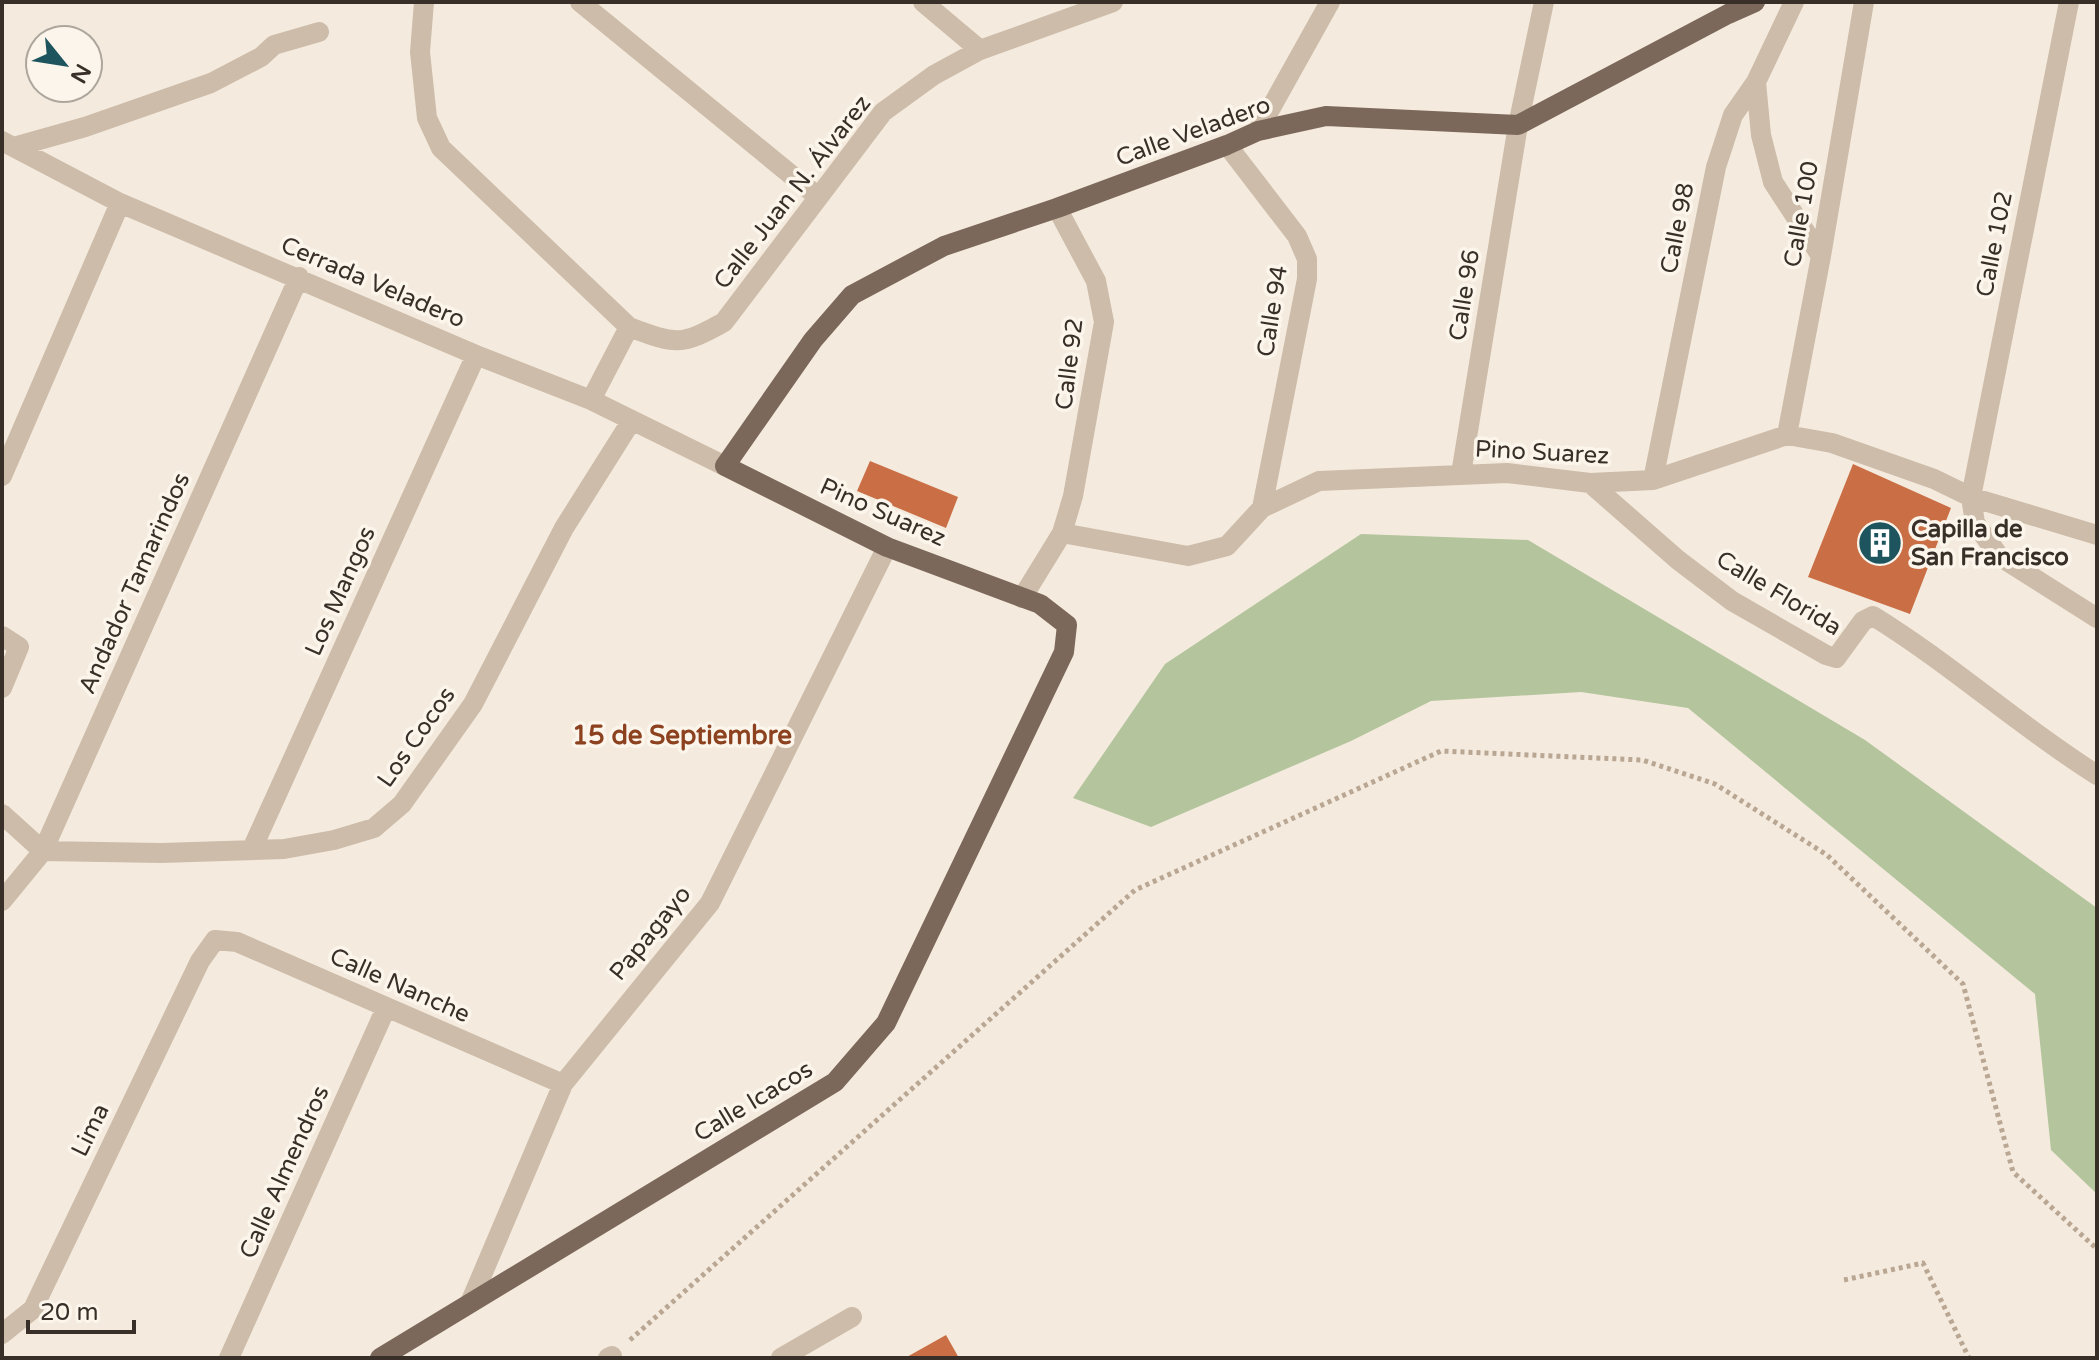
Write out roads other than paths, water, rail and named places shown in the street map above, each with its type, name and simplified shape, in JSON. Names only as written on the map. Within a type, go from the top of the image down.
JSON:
[{"type":"main road","points":[[1518,125],[1755,2]]},
{"type":"main road","name":"Calle Veladero","points":[[725,466],[813,340],[852,295],[944,246],[1057,208],[1258,131],[1326,116],[1518,125]]},
{"type":"main road","name":"Pino Suarez","points":[[725,466],[887,547],[1040,604],[1067,625]]},
{"type":"main road","name":"Calle Icacos","points":[[380,1358],[835,1082],[886,1023],[1064,652],[1067,625]]},
{"type":"street","points":[[424,2],[420,52],[427,118],[441,148],[629,327],[591,400]]},
{"type":"street","points":[[580,2],[817,196]]},
{"type":"street","points":[[923,2],[980,50]]},
{"type":"street","name":"Calle Juan N. Álvarez","points":[[629,327],[665,340],[693,339],[724,322],[883,112],[934,75],[980,50],[1113,2]]},
{"type":"street","points":[[1258,131],[1330,2]]},
{"type":"street","name":"Calle 96","points":[[1461,474],[1518,125],[1544,2]]},
{"type":"street","name":"Calle 98","points":[[1653,480],[1716,167],[1733,115],[1756,82],[1794,2]]},
{"type":"street","name":"Calle 100","points":[[1787,435],[1864,2]]},
{"type":"street","name":"Calle 102","points":[[1971,497],[2069,2]]},
{"type":"street","points":[[8,144],[85,127],[211,83],[261,57],[274,45],[319,32]]},
{"type":"street","points":[[1756,82],[1761,135],[1773,182],[1821,256]]},
{"type":"street","name":"Cerrada Veladero","points":[[8,144],[120,203],[476,355],[591,400],[725,466]]},
{"type":"street","name":"Calle 94","points":[[1227,145],[1297,236],[1307,259],[1307,279],[1262,508]]},
{"type":"street","points":[[2,476],[120,203]]},
{"type":"street","name":"Calle 92","points":[[1057,208],[1096,281],[1104,322],[1073,496],[1062,533]]},
{"type":"street","name":"Andador Tamarindos","points":[[2,901],[43,851],[299,277]]},
{"type":"street","name":"Los Mangos","points":[[252,849],[476,355]]},
{"type":"street","name":"Los Cocos","points":[[43,851],[161,853],[284,849],[374,828],[402,804],[473,704],[564,528],[637,423]]},
{"type":"street","name":"Pino Suarez","points":[[1062,533],[1188,556],[1227,546],[1262,508],[1319,481],[1507,473],[1590,483],[1653,480],[1787,435],[1832,443],[1934,479],[1971,497],[2097,535]]},
{"type":"street","name":"Calle Florida","points":[[1590,483],[1721,593],[1812,648],[1836,658],[1863,621],[1873,616],[1998,702],[2050,745],[2097,775]]},
{"type":"street","points":[[1971,497],[1975,523],[1999,556],[2097,618]]},
{"type":"street","points":[[1022,598],[1062,533]]},
{"type":"street","name":"Papagayo","points":[[470,1303],[563,1084],[710,903],[887,547]]},
{"type":"street","points":[[2,636],[19,647],[2,688]]},
{"type":"street","points":[[2,814],[43,851]]},
{"type":"street","name":"Calle Nanche","points":[[215,940],[237,942],[563,1084]]},
{"type":"street","name":"Lima","points":[[2,1334],[33,1309],[200,961],[215,940]]},
{"type":"street","name":"Calle Almendros","points":[[229,1358],[386,1008]]},
{"type":"street","points":[[781,1358],[852,1317]]},
{"type":"place","name":"Capilla de San Francisco","points":[[1880,543]]},
{"type":"district","name":"15 de Septiembre","points":[[682,735]]}]
